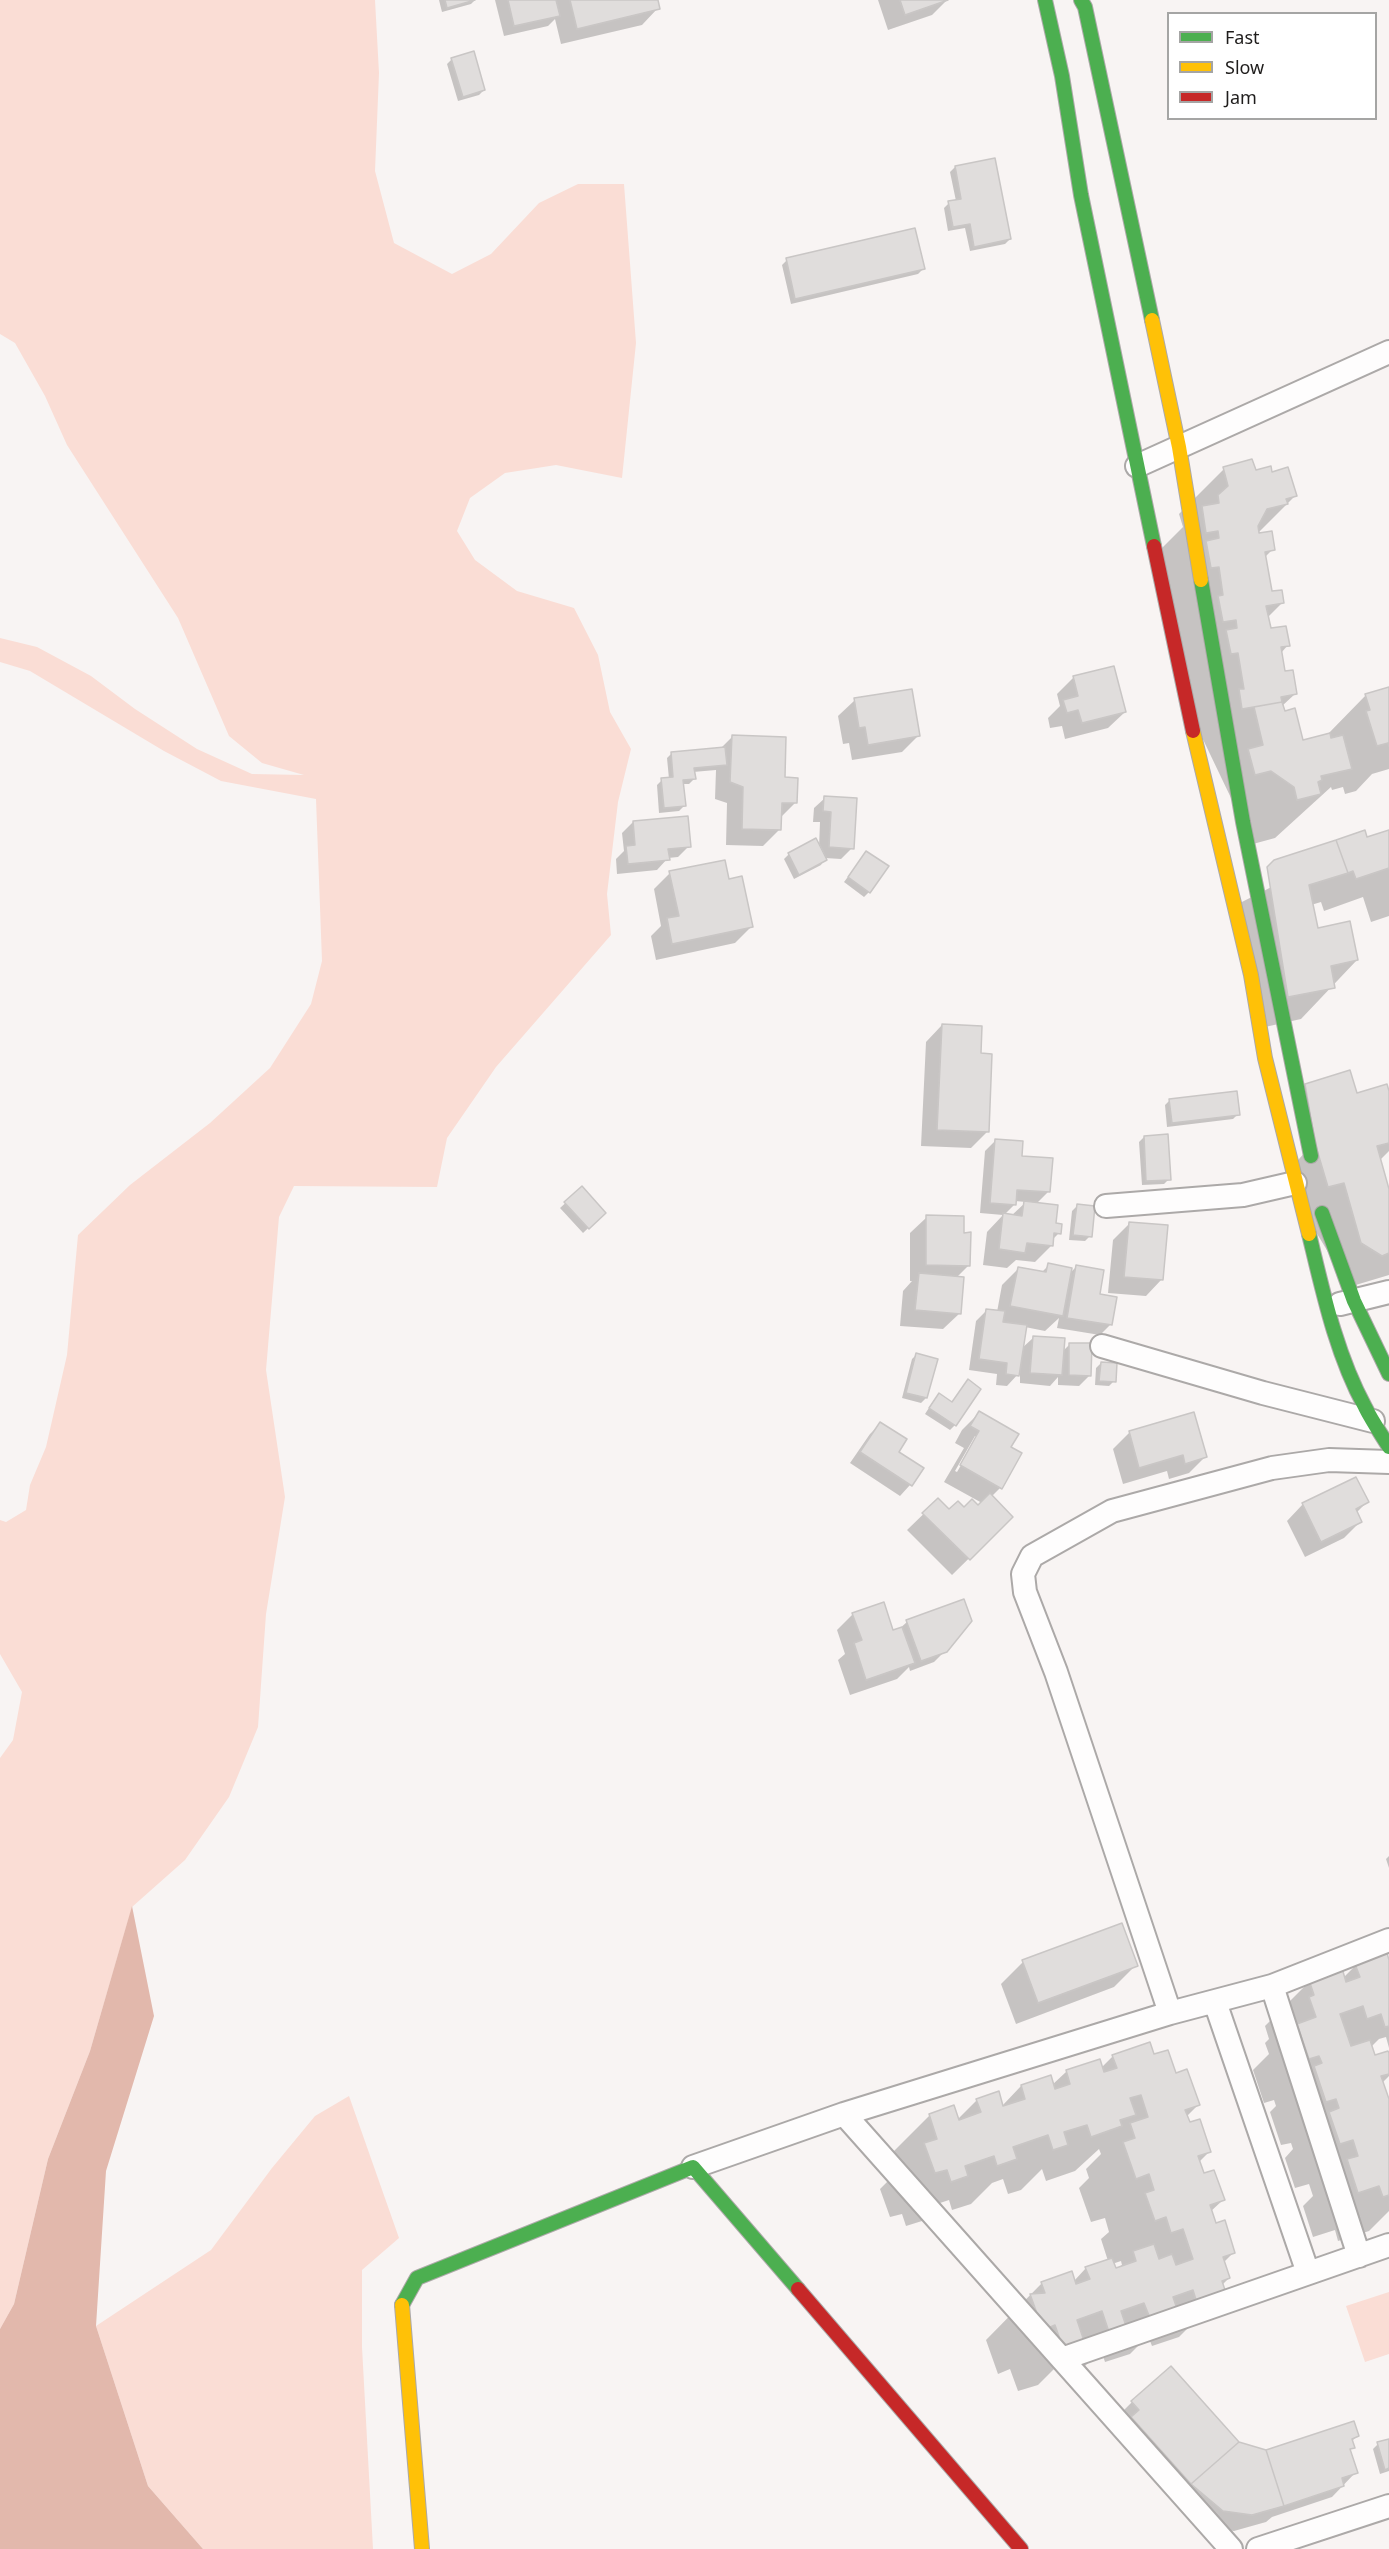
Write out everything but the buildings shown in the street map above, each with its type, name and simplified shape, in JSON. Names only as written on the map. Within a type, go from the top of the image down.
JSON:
[{"type":"street","points":[[1045,0],[1062,76],[1082,195],[1131,410],[1137,466],[1190,719],[1251,975],[1265,1058],[1304,1177]]},
{"type":"street","points":[[1081,0],[1085,7],[1164,401],[1179,447],[1211,645],[1327,1306],[1347,1368],[1364,1407],[1389,1447]]},
{"type":"street","points":[[1137,466],[1389,352]]},
{"type":"street","points":[[1106,1206],[1243,1195],[1304,1177]]},
{"type":"street","points":[[1318,1194],[1323,1218],[1354,1301],[1389,1374]]},
{"type":"street","points":[[1327,1306],[1389,1292]]},
{"type":"street","points":[[1102,1346],[1263,1393],[1373,1421]]},
{"type":"street","points":[[1170,2013],[1056,1672],[1025,1592],[1023,1574],[1032,1556],[1112,1510],[1272,1468],[1329,1460],[1389,1462]]},
{"type":"street","points":[[422,2549],[402,2303],[417,2278],[693,2167],[844,2114],[1170,2013],[1272,1986],[1389,1940]]},
{"type":"street","points":[[1272,1986],[1359,2256]]},
{"type":"street","points":[[1215,2002],[1308,2274]]},
{"type":"street","points":[[844,2114],[1231,2549]]},
{"type":"street","points":[[693,2167],[1021,2549]]},
{"type":"street","points":[[1062,2359],[1389,2245]]},
{"type":"street","points":[[1258,2549],[1389,2506]]},
{"type":"shaded area","points":[[0,0],[375,0],[379,73],[375,171],[394,243],[452,274],[491,254],[539,203],[578,184],[624,184],[636,343],[622,478],[556,465],[505,473],[470,498],[457,531],[475,560],[517,591],[574,608],[598,655],[610,712],[631,749],[618,802],[607,894],[611,935],[496,1067],[447,1138],[437,1187],[294,1186],[279,1217],[266,1370],[285,1497],[266,1614],[258,1727],[229,1797],[185,1860],[132,1907],[90,2051],[48,2159],[14,2304],[0,2329],[0,1758],[13,1740],[22,1692],[0,1654],[0,1520],[6,1522],[26,1510],[30,1485],[46,1447],[67,1355],[78,1235],[130,1185],[210,1123],[270,1068],[311,1004],[322,961],[316,799],[221,781],[164,751],[30,671],[0,662],[0,638],[37,647],[91,676],[135,709],[197,749],[252,774],[304,775],[262,763],[229,736],[178,618],[67,445],[45,396],[15,343],[0,334]]},
{"type":"shaded area","points":[[132,1906],[154,2016],[106,2171],[96,2326],[148,2486],[203,2549],[0,2549],[0,2329],[14,2304],[48,2159],[90,2051]]},
{"type":"shaded area","points":[[349,2096],[399,2238],[362,2270],[362,2347],[373,2549],[203,2549],[148,2486],[96,2326],[211,2250],[272,2168],[315,2116]]},
{"type":"shaded area","points":[[1389,2292],[1389,2354],[1365,2362],[1346,2306]]},
{"type":"traffic: fast","points":[[1045,0],[1062,76],[1081,195],[1154,546]]},
{"type":"traffic: fast","points":[[1081,0],[1085,7],[1152,320]]},
{"type":"traffic: fast","points":[[1201,580],[1243,822],[1311,1156]]},
{"type":"traffic: fast","points":[[1322,1213],[1354,1301],[1389,1374]]},
{"type":"traffic: fast","points":[[1309,1234],[1331,1322],[1346,1366],[1368,1412],[1389,1447]]},
{"type":"traffic: fast","points":[[402,2305],[417,2278],[693,2167],[798,2289]]},
{"type":"traffic: slow","points":[[1152,320],[1179,447],[1201,580]]},
{"type":"traffic: slow","points":[[1193,731],[1251,975],[1265,1058],[1309,1234]]},
{"type":"traffic: slow","points":[[402,2305],[422,2549]]},
{"type":"traffic: jam","points":[[1154,546],[1193,731]]},
{"type":"traffic: jam","points":[[798,2289],[1021,2549]]}]
